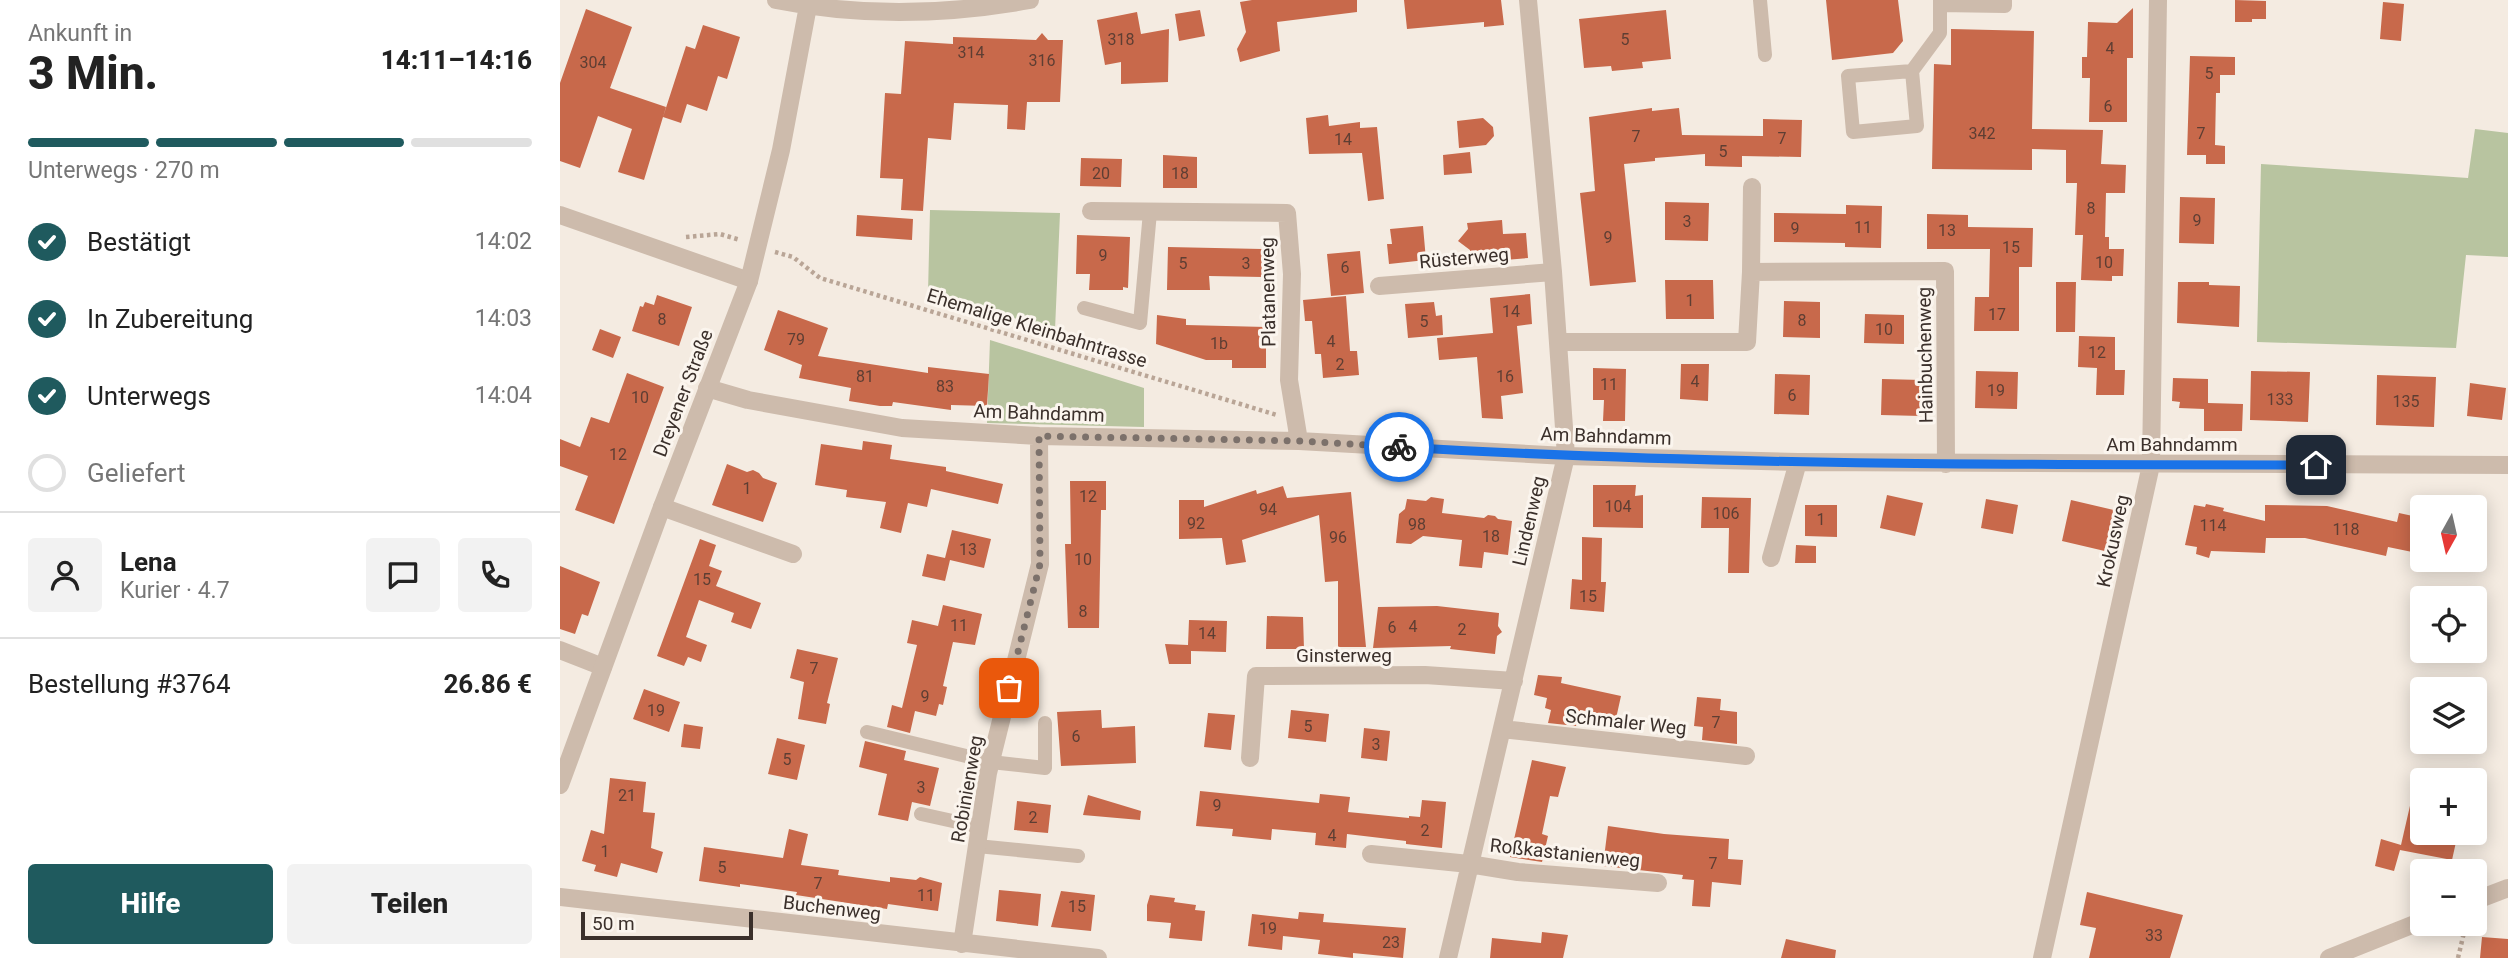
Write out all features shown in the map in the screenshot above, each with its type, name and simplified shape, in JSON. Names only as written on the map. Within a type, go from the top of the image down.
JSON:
[{"type":"street","points":[[776,0],[861,12],[915,6],[1021,1]]},
{"type":"street","name":"Lindenweg","points":[[1448,958],[1566,456],[1553,272],[1528,0]]},
{"type":"street","name":"Krokusweg","points":[[2042,958],[2151,465],[2158,0]]},
{"type":"street","name":"Dreyener Straße","points":[[560,785],[707,388],[749,281],[767,249],[781,150],[808,6]]},
{"type":"street","points":[[1558,342],[1747,342],[1752,187]]},
{"type":"street","name":"Platanenweg","points":[[1091,211],[1287,213],[1292,274],[1289,380],[1299,441]]},
{"type":"street","points":[[560,215],[749,281]]},
{"type":"street","name":"Hainbuchenweg","points":[[1751,272],[1945,271],[1946,464]]},
{"type":"street","name":"Rüsterweg","points":[[1378,286],[1553,272]]},
{"type":"street","name":"Am Bahndamm","points":[[707,388],[748,400],[902,428],[1039,436],[1299,441],[1566,456],[1798,462],[2508,465]]},
{"type":"street","name":"Robinienweg","points":[[962,944],[991,762],[1040,564],[1039,436]]},
{"type":"street","points":[[1771,558],[1798,462]]},
{"type":"street","points":[[662,507],[793,554]]},
{"type":"street","points":[[560,650],[603,667]]},
{"type":"street","name":"Ginsterweg","points":[[1250,758],[1256,676],[1425,675],[1514,681]]},
{"type":"street","name":"Schmaler Weg","points":[[1502,729],[1746,756]]},
{"type":"street","name":"Roßkastanienweg","points":[[1371,854],[1469,864],[1518,873],[1658,883]]},
{"type":"street","points":[[2487,896],[2508,888]]},
{"type":"street","name":"Buchenweg","points":[[560,897],[1098,958]]},
{"type":"street","points":[[2329,958],[2410,926]]},
{"type":"lane","points":[[1760,0],[1765,55]]},
{"type":"lane","points":[[1912,71],[1848,76],[1853,132],[1917,126],[1912,71],[1940,33],[1940,3],[2005,6],[2005,0]]},
{"type":"lane","points":[[1084,308],[1140,323],[1150,212]]},
{"type":"lane","points":[[867,732],[991,762],[1045,768],[1045,723]]},
{"type":"lane","points":[[921,814],[980,827]]},
{"type":"lane","points":[[977,846],[1078,856]]},
{"type":"path","name":"Ehemalige Kleinbahntrasse","points":[[685,237],[720,234],[793,257],[820,278],[1297,421]]},
{"type":"path","points":[[2458,958],[2463,936]]},
{"type":"green space","points":[[2475,129],[2508,133],[2508,257],[2466,255],[2456,348],[2257,342],[2261,164],[2468,178]]},
{"type":"green space","points":[[930,210],[1060,213],[1055,330],[928,293]]},
{"type":"green space","points":[[990,340],[1144,388],[1144,427],[987,423]]},
{"type":"building","points":[[1357,0],[1357,12],[1277,22],[1280,51],[1240,62],[1237,49],[1246,32],[1240,2]]},
{"type":"building","points":[[1404,0],[1501,0],[1504,25],[1484,27],[1484,22],[1407,29]]},
{"type":"building","points":[[1826,0],[1898,0],[1903,41],[1893,53],[1832,60]]},
{"type":"building","points":[[2235,0],[2266,1],[2266,19],[2235,22]]},
{"type":"building","points":[[2383,2],[2404,4],[2401,41],[2380,39]]},
{"type":"building","points":[[2133,8],[2133,58],[2127,58],[2127,122],[2089,122],[2090,78],[2082,78],[2082,57],[2087,57],[2088,22],[2117,23]]},
{"type":"building","points":[[586,9],[632,27],[610,88],[666,107],[644,180],[618,172],[632,129],[598,116],[580,168],[560,161],[560,83]]},
{"type":"building","points":[[1200,10],[1205,36],[1179,41],[1175,14]]},
{"type":"building","points":[[1666,10],[1671,59],[1642,62],[1643,68],[1612,71],[1611,66],[1584,68],[1579,19]]},
{"type":"building","points":[[1137,12],[1141,34],[1169,29],[1168,82],[1121,84],[1121,62],[1105,65],[1097,20]]},
{"type":"building","points":[[703,25],[740,37],[727,79],[718,76],[707,111],[687,104],[681,123],[663,117],[686,46],[695,49]]},
{"type":"building","points":[[1951,29],[2034,31],[2032,129],[2103,130],[2101,164],[2126,165],[2125,193],[2106,193],[2105,237],[2109,237],[2109,249],[2124,249],[2123,276],[2112,276],[2112,281],[2081,280],[2083,235],[2075,235],[2077,183],[2066,183],[2066,150],[2032,149],[2032,170],[1932,169],[1934,64],[1951,65]]},
{"type":"building","points":[[1042,33],[1048,40],[1063,40],[1060,102],[1027,102],[1025,130],[1007,129],[1008,105],[954,103],[951,140],[928,138],[923,211],[901,210],[903,179],[880,178],[885,93],[901,94],[905,41],[953,44],[953,37],[1036,40]]},
{"type":"building","points":[[2190,56],[2235,57],[2235,75],[2220,75],[2220,93],[2216,93],[2215,145],[2225,146],[2225,164],[2206,164],[2206,155],[2187,155]]},
{"type":"building","points":[[1652,108],[1652,111],[1679,108],[1682,135],[1763,136],[1763,119],[1802,120],[1801,157],[1742,156],[1742,167],[1705,166],[1705,154],[1655,158],[1655,161],[1624,164],[1636,282],[1590,286],[1580,193],[1595,191],[1589,117]]},
{"type":"building","points":[[1328,115],[1329,126],[1360,122],[1360,128],[1377,127],[1384,199],[1368,201],[1362,153],[1309,154],[1306,118]]},
{"type":"building","points":[[1483,118],[1493,127],[1494,136],[1486,145],[1459,148],[1457,121]]},
{"type":"building","points":[[1470,152],[1472,173],[1444,175],[1443,155]]},
{"type":"building","points":[[1163,155],[1197,157],[1197,188],[1163,188]]},
{"type":"building","points":[[1081,158],[1122,159],[1121,187],[1080,186]]},
{"type":"building","points":[[2180,197],[2215,198],[2214,244],[2179,243]]},
{"type":"building","points":[[1665,202],[1709,203],[1708,241],[1665,240]]},
{"type":"building","points":[[1846,205],[1882,206],[1881,248],[1845,247],[1845,243],[1774,242],[1774,213],[1846,214]]},
{"type":"building","points":[[1927,214],[1968,215],[1968,227],[2033,228],[2032,267],[2019,267],[2019,331],[1974,331],[1975,297],[1989,297],[1990,249],[1927,249]]},
{"type":"building","points":[[857,215],[913,219],[912,240],[856,236]]},
{"type":"building","points":[[1502,220],[1503,234],[1526,233],[1528,258],[1505,260],[1505,253],[1470,256],[1470,250],[1458,241],[1468,229],[1467,223]]},
{"type":"building","points":[[1423,226],[1426,260],[1389,264],[1387,244],[1392,244],[1390,229]]},
{"type":"building","points":[[1077,235],[1130,237],[1128,288],[1089,290],[1090,274],[1076,274]]},
{"type":"building","points":[[1168,247],[1262,249],[1262,277],[1209,276],[1210,290],[1167,290]]},
{"type":"building","points":[[1360,251],[1364,293],[1331,296],[1327,254]]},
{"type":"building","points":[[1665,280],[1713,280],[1714,319],[1666,319]]},
{"type":"building","points":[[2056,282],[2076,282],[2075,332],[2056,332]]},
{"type":"building","points":[[2178,282],[2240,286],[2239,327],[2177,323]]},
{"type":"building","points":[[1530,294],[1532,324],[1517,326],[1523,393],[1501,396],[1503,419],[1482,418],[1477,357],[1439,360],[1437,338],[1493,333],[1490,298]]},
{"type":"building","points":[[657,295],[692,307],[679,346],[632,331],[640,306],[643,307],[645,302],[654,305]]},
{"type":"building","points":[[1346,296],[1350,351],[1357,351],[1359,375],[1323,378],[1321,354],[1315,354],[1312,321],[1305,321],[1303,300]]},
{"type":"building","points":[[1784,301],[1820,302],[1820,338],[1783,337]]},
{"type":"building","points":[[1434,302],[1436,316],[1442,315],[1443,335],[1408,338],[1405,304]]},
{"type":"building","points":[[778,310],[828,328],[818,356],[928,373],[928,367],[989,374],[987,406],[951,405],[951,410],[893,402],[892,406],[880,406],[849,401],[851,388],[799,378],[802,365],[764,350]]},
{"type":"building","points":[[1865,314],[1904,315],[1904,344],[1864,343]]},
{"type":"building","points":[[1157,315],[1186,319],[1186,325],[1266,327],[1266,368],[1232,368],[1232,360],[1206,360],[1156,344]]},
{"type":"building","points":[[600,329],[621,337],[613,358],[592,350]]},
{"type":"building","points":[[2079,336],[2115,337],[2115,370],[2125,370],[2124,395],[2096,395],[2097,368],[2078,367]]},
{"type":"building","points":[[1681,364],[1709,364],[1708,401],[1680,399]]},
{"type":"building","points":[[1593,368],[1626,369],[1625,421],[1603,421],[1604,400],[1593,400]]},
{"type":"building","points":[[1976,371],[2018,372],[2017,409],[1975,408]]},
{"type":"building","points":[[2251,371],[2310,372],[2308,422],[2250,420]]},
{"type":"building","points":[[627,373],[664,387],[614,524],[575,510],[588,476],[560,466],[560,439],[580,447],[591,417],[609,423]]},
{"type":"building","points":[[1775,374],[1810,375],[1809,415],[1774,414]]},
{"type":"building","points":[[2377,375],[2436,377],[2434,427],[2376,425]]},
{"type":"building","points":[[2173,378],[2208,379],[2208,403],[2243,404],[2242,431],[2204,431],[2204,409],[2179,408],[2180,402],[2172,401]]},
{"type":"building","points":[[1882,379],[1922,380],[1921,416],[1881,415]]},
{"type":"building","points":[[2470,383],[2506,388],[2502,420],[2467,416]]},
{"type":"building","points":[[863,441],[892,445],[890,459],[946,467],[946,471],[1003,484],[998,504],[931,489],[927,507],[908,503],[901,533],[880,528],[886,502],[846,497],[847,490],[815,485],[821,444],[862,450]]},
{"type":"building","points":[[727,464],[747,472],[753,470],[763,478],[777,483],[763,522],[712,505]]},
{"type":"building","points":[[1070,481],[1106,481],[1106,510],[1101,510],[1099,628],[1068,628],[1065,544],[1071,544]]},
{"type":"building","points":[[1593,485],[1636,485],[1635,496],[1643,495],[1643,528],[1593,527]]},
{"type":"building","points":[[1283,486],[1287,498],[1351,492],[1366,647],[1338,647],[1338,581],[1325,582],[1319,515],[1242,540],[1246,562],[1226,565],[1222,538],[1179,539],[1179,500],[1204,500],[1204,507],[1256,490],[1257,494]]},
{"type":"building","points":[[1887,495],[1923,503],[1915,536],[1880,528]]},
{"type":"building","points":[[1431,497],[1444,499],[1442,513],[1484,518],[1488,515],[1512,521],[1508,555],[1484,552],[1482,568],[1459,566],[1462,540],[1423,536],[1411,544],[1396,543],[1399,514],[1405,509],[1407,499],[1426,501]]},
{"type":"building","points":[[1702,497],[1751,498],[1749,573],[1728,573],[1729,528],[1701,528]]},
{"type":"building","points":[[1986,499],[2018,505],[2013,534],[1981,528]]},
{"type":"building","points":[[2071,500],[2118,511],[2109,552],[2062,541]]},
{"type":"building","points":[[2206,504],[2224,508],[2223,511],[2265,521],[2265,505],[2327,506],[2397,522],[2399,513],[2410,515],[2410,552],[2388,547],[2386,556],[2305,538],[2266,538],[2265,553],[2211,551],[2209,558],[2196,554],[2197,547],[2185,545],[2194,505],[2205,507]]},
{"type":"building","points":[[1805,505],[1837,505],[1837,537],[1805,536]]},
{"type":"building","points":[[952,530],[991,539],[984,568],[950,560],[945,581],[922,576],[927,554],[945,558]]},
{"type":"building","points":[[1582,537],[1602,538],[1601,582],[1606,582],[1604,612],[1570,609],[1572,579],[1582,580]]},
{"type":"building","points":[[700,539],[716,545],[709,566],[722,571],[716,586],[761,603],[751,629],[731,622],[734,613],[699,600],[686,637],[707,645],[701,662],[688,657],[684,666],[657,656]]},
{"type":"building","points":[[1796,545],[1816,546],[1816,563],[1795,563]]},
{"type":"building","points":[[560,566],[600,582],[588,616],[582,614],[575,634],[560,629]]},
{"type":"building","points":[[943,605],[982,614],[975,645],[953,642],[943,686],[947,687],[943,705],[939,704],[936,716],[915,711],[910,733],[887,727],[892,705],[902,708],[917,645],[907,643],[912,620],[938,626]]},
{"type":"building","points":[[1437,606],[1499,613],[1498,626],[1502,632],[1497,636],[1495,654],[1450,649],[1451,646],[1373,648],[1378,607]]},
{"type":"building","points":[[1267,616],[1303,617],[1304,649],[1266,649]]},
{"type":"building","points":[[1189,620],[1227,621],[1226,652],[1191,651],[1191,664],[1169,664],[1165,644],[1188,645]]},
{"type":"building","points":[[797,649],[838,658],[827,703],[830,704],[826,724],[798,719],[804,682],[790,678]]},
{"type":"building","points":[[1538,675],[1562,677],[1561,683],[1621,696],[1615,723],[1596,719],[1597,713],[1580,710],[1576,726],[1548,723],[1551,710],[1545,708],[1547,698],[1534,695]]},
{"type":"building","points":[[644,689],[680,702],[669,732],[633,719]]},
{"type":"building","points":[[1697,697],[1721,699],[1720,710],[1737,712],[1737,744],[1702,740],[1703,727],[1694,726]]},
{"type":"building","points":[[1101,710],[1102,728],[1135,726],[1136,763],[1061,766],[1057,712]]},
{"type":"building","points":[[1291,710],[1329,714],[1326,742],[1288,738]]},
{"type":"building","points":[[1208,713],[1235,715],[1231,750],[1204,747]]},
{"type":"building","points":[[684,724],[703,727],[700,749],[681,747]]},
{"type":"building","points":[[1364,728],[1390,731],[1387,761],[1361,758]]},
{"type":"building","points":[[777,738],[805,745],[797,780],[768,774]]},
{"type":"building","points":[[865,741],[906,751],[904,760],[939,768],[930,806],[912,802],[908,821],[878,815],[887,774],[859,767]]},
{"type":"building","points":[[1532,760],[1566,767],[1558,797],[1550,796],[1542,834],[1548,836],[1542,862],[1510,857]]},
{"type":"building","points":[[610,778],[646,782],[643,812],[655,813],[651,848],[663,852],[657,873],[621,863],[617,877],[594,871],[596,865],[582,861],[591,830],[604,834]]},
{"type":"building","points":[[1200,791],[1319,803],[1320,794],[1350,797],[1348,812],[1409,818],[1420,817],[1422,800],[1446,802],[1442,848],[1347,834],[1346,848],[1315,845],[1316,833],[1272,829],[1271,840],[1232,836],[1233,829],[1196,826]]},
{"type":"building","points":[[1088,795],[1141,811],[1140,820],[1083,815]]},
{"type":"building","points":[[1017,801],[1051,805],[1048,833],[1014,830]]},
{"type":"building","points":[[2410,806],[2410,845],[2455,845],[2452,859],[2400,850],[2394,871],[2375,866],[2381,839],[2401,845]]},
{"type":"building","points":[[1608,826],[1729,839],[1728,859],[1743,860],[1741,885],[1712,882],[1710,907],[1692,906],[1694,880],[1682,879],[1683,875],[1603,866]]},
{"type":"building","points":[[789,829],[808,834],[801,865],[839,870],[838,875],[890,882],[890,877],[916,880],[920,877],[942,883],[938,911],[888,904],[887,909],[796,895],[797,892],[699,881],[704,847],[783,858]]},
{"type":"building","points":[[999,890],[1041,894],[1038,926],[996,921]]},
{"type":"building","points":[[1061,891],[1095,895],[1091,931],[1051,927]]},
{"type":"building","points":[[2087,892],[2183,915],[2170,958],[2089,958],[2096,928],[2080,925]]},
{"type":"building","points":[[1150,895],[1175,898],[1174,902],[1196,905],[1195,910],[1205,911],[1202,941],[1169,938],[1171,923],[1147,921]]},
{"type":"building","points":[[1299,912],[1324,914],[1323,922],[1406,928],[1403,958],[1353,953],[1353,958],[1318,954],[1320,940],[1283,936],[1282,950],[1248,946],[1252,914],[1298,919]]},
{"type":"building","points":[[1542,932],[1568,935],[1563,958],[1490,958],[1492,938],[1541,943]]},
{"type":"building","points":[[2482,937],[2508,939],[2508,958],[2480,958]]},
{"type":"building","points":[[1786,939],[1836,950],[1835,958],[1781,958]]},
{"type":"way so far","points":[[1009,688],[1040,564],[1039,436],[1299,441],[1399,447]]},
{"type":"route","points":[[1399,447],[1566,456],[1798,462],[2316,465]]}]
